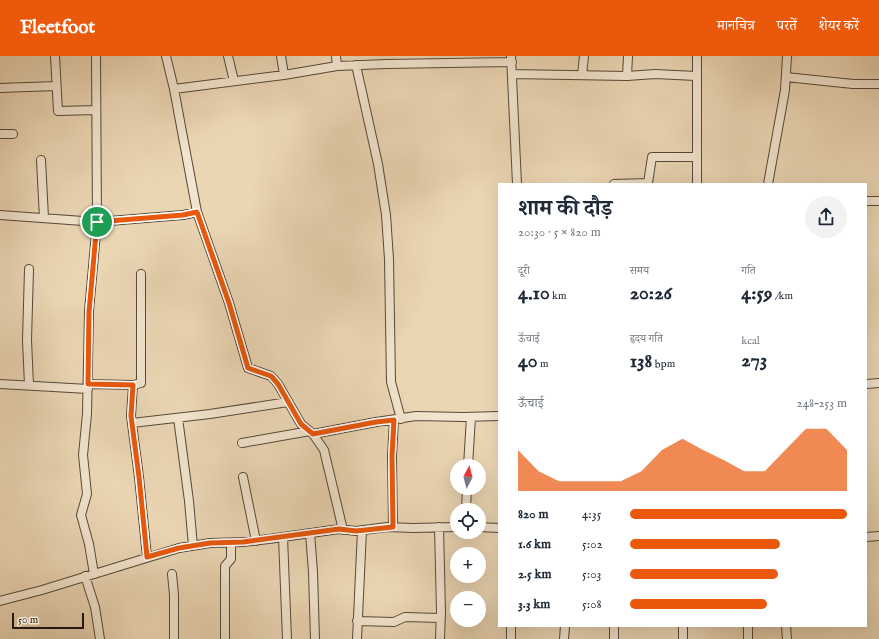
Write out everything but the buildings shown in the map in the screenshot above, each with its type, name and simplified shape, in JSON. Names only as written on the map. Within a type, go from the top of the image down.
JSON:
[{"type":"street","points":[[55,56],[58,111],[96,110]]},
{"type":"street","points":[[94,574],[89,544],[81,515],[87,494],[83,455],[87,414],[89,312],[97,222],[96,56]]},
{"type":"street","points":[[166,56],[174,89],[197,212],[229,303],[248,368],[271,376],[278,384],[301,424],[312,433],[324,450],[343,530]]},
{"type":"street","points":[[228,56],[234,81]]},
{"type":"street","points":[[281,56],[284,75]]},
{"type":"street","points":[[336,56],[337,66]]},
{"type":"street","points":[[582,75],[584,56]]},
{"type":"street","points":[[627,76],[628,56]]},
{"type":"street","points":[[697,56],[697,183]]},
{"type":"street","points":[[768,183],[785,90],[788,56]]},
{"type":"street","points":[[174,89],[386,60],[512,59],[517,183]]},
{"type":"street","points":[[356,65],[378,164],[386,215],[389,259],[391,382],[397,419],[392,456],[393,527]]},
{"type":"street","points":[[512,74],[627,76],[655,74],[696,76]]},
{"type":"street","points":[[786,77],[853,84],[879,84]]},
{"type":"street","points":[[0,88],[56,86]]},
{"type":"street","points":[[0,134],[13,134]]},
{"type":"street","points":[[648,183],[652,157],[696,156]]},
{"type":"street","points":[[41,160],[44,218]]},
{"type":"street","points":[[867,201],[879,200]]},
{"type":"street","points":[[0,215],[97,222],[183,215],[197,212]]},
{"type":"street","points":[[29,269],[27,340],[29,385]]},
{"type":"street","points":[[0,384],[88,387],[133,385],[141,383],[141,274]]},
{"type":"street","points":[[867,384],[879,383]]},
{"type":"street","points":[[133,385],[132,423],[147,557]]},
{"type":"street","points":[[132,423],[288,402]]},
{"type":"street","points":[[242,443],[416,416],[498,416]]},
{"type":"street","points":[[468,459],[471,417]]},
{"type":"street","points":[[178,418],[189,501],[193,546]]},
{"type":"street","points":[[243,477],[256,541]]},
{"type":"street","points":[[0,601],[42,590],[179,548],[210,543],[256,541],[343,530],[393,527],[450,527]]},
{"type":"street","points":[[439,527],[440,639]]},
{"type":"street","points":[[486,527],[498,528]]},
{"type":"street","points":[[357,639],[362,530]]},
{"type":"street","points":[[310,533],[315,639]]},
{"type":"street","points":[[867,536],[879,536]]},
{"type":"street","points":[[283,538],[287,639]]},
{"type":"street","points":[[225,639],[225,566],[232,559],[231,543]]},
{"type":"street","points":[[172,574],[174,595],[174,639]]},
{"type":"street","points":[[85,576],[95,607],[100,639]]},
{"type":"street","points":[[357,621],[394,622],[405,617],[440,618]]},
{"type":"street","points":[[511,627],[511,639]]},
{"type":"street","points":[[564,639],[565,627]]},
{"type":"street","points":[[614,627],[614,639]]},
{"type":"street","points":[[683,627],[683,639]]},
{"type":"street","points":[[748,627],[748,639]]},
{"type":"street","points":[[786,627],[787,639]]},
{"type":"route","points":[[197,212],[229,303],[248,368],[271,376],[278,384],[301,424],[313,434],[394,420],[392,456],[393,527],[356,531],[339,529],[290,537],[243,542],[210,543],[179,548],[147,557],[131,416],[133,385],[88,384],[89,312],[97,222],[183,215],[197,212]]}]
